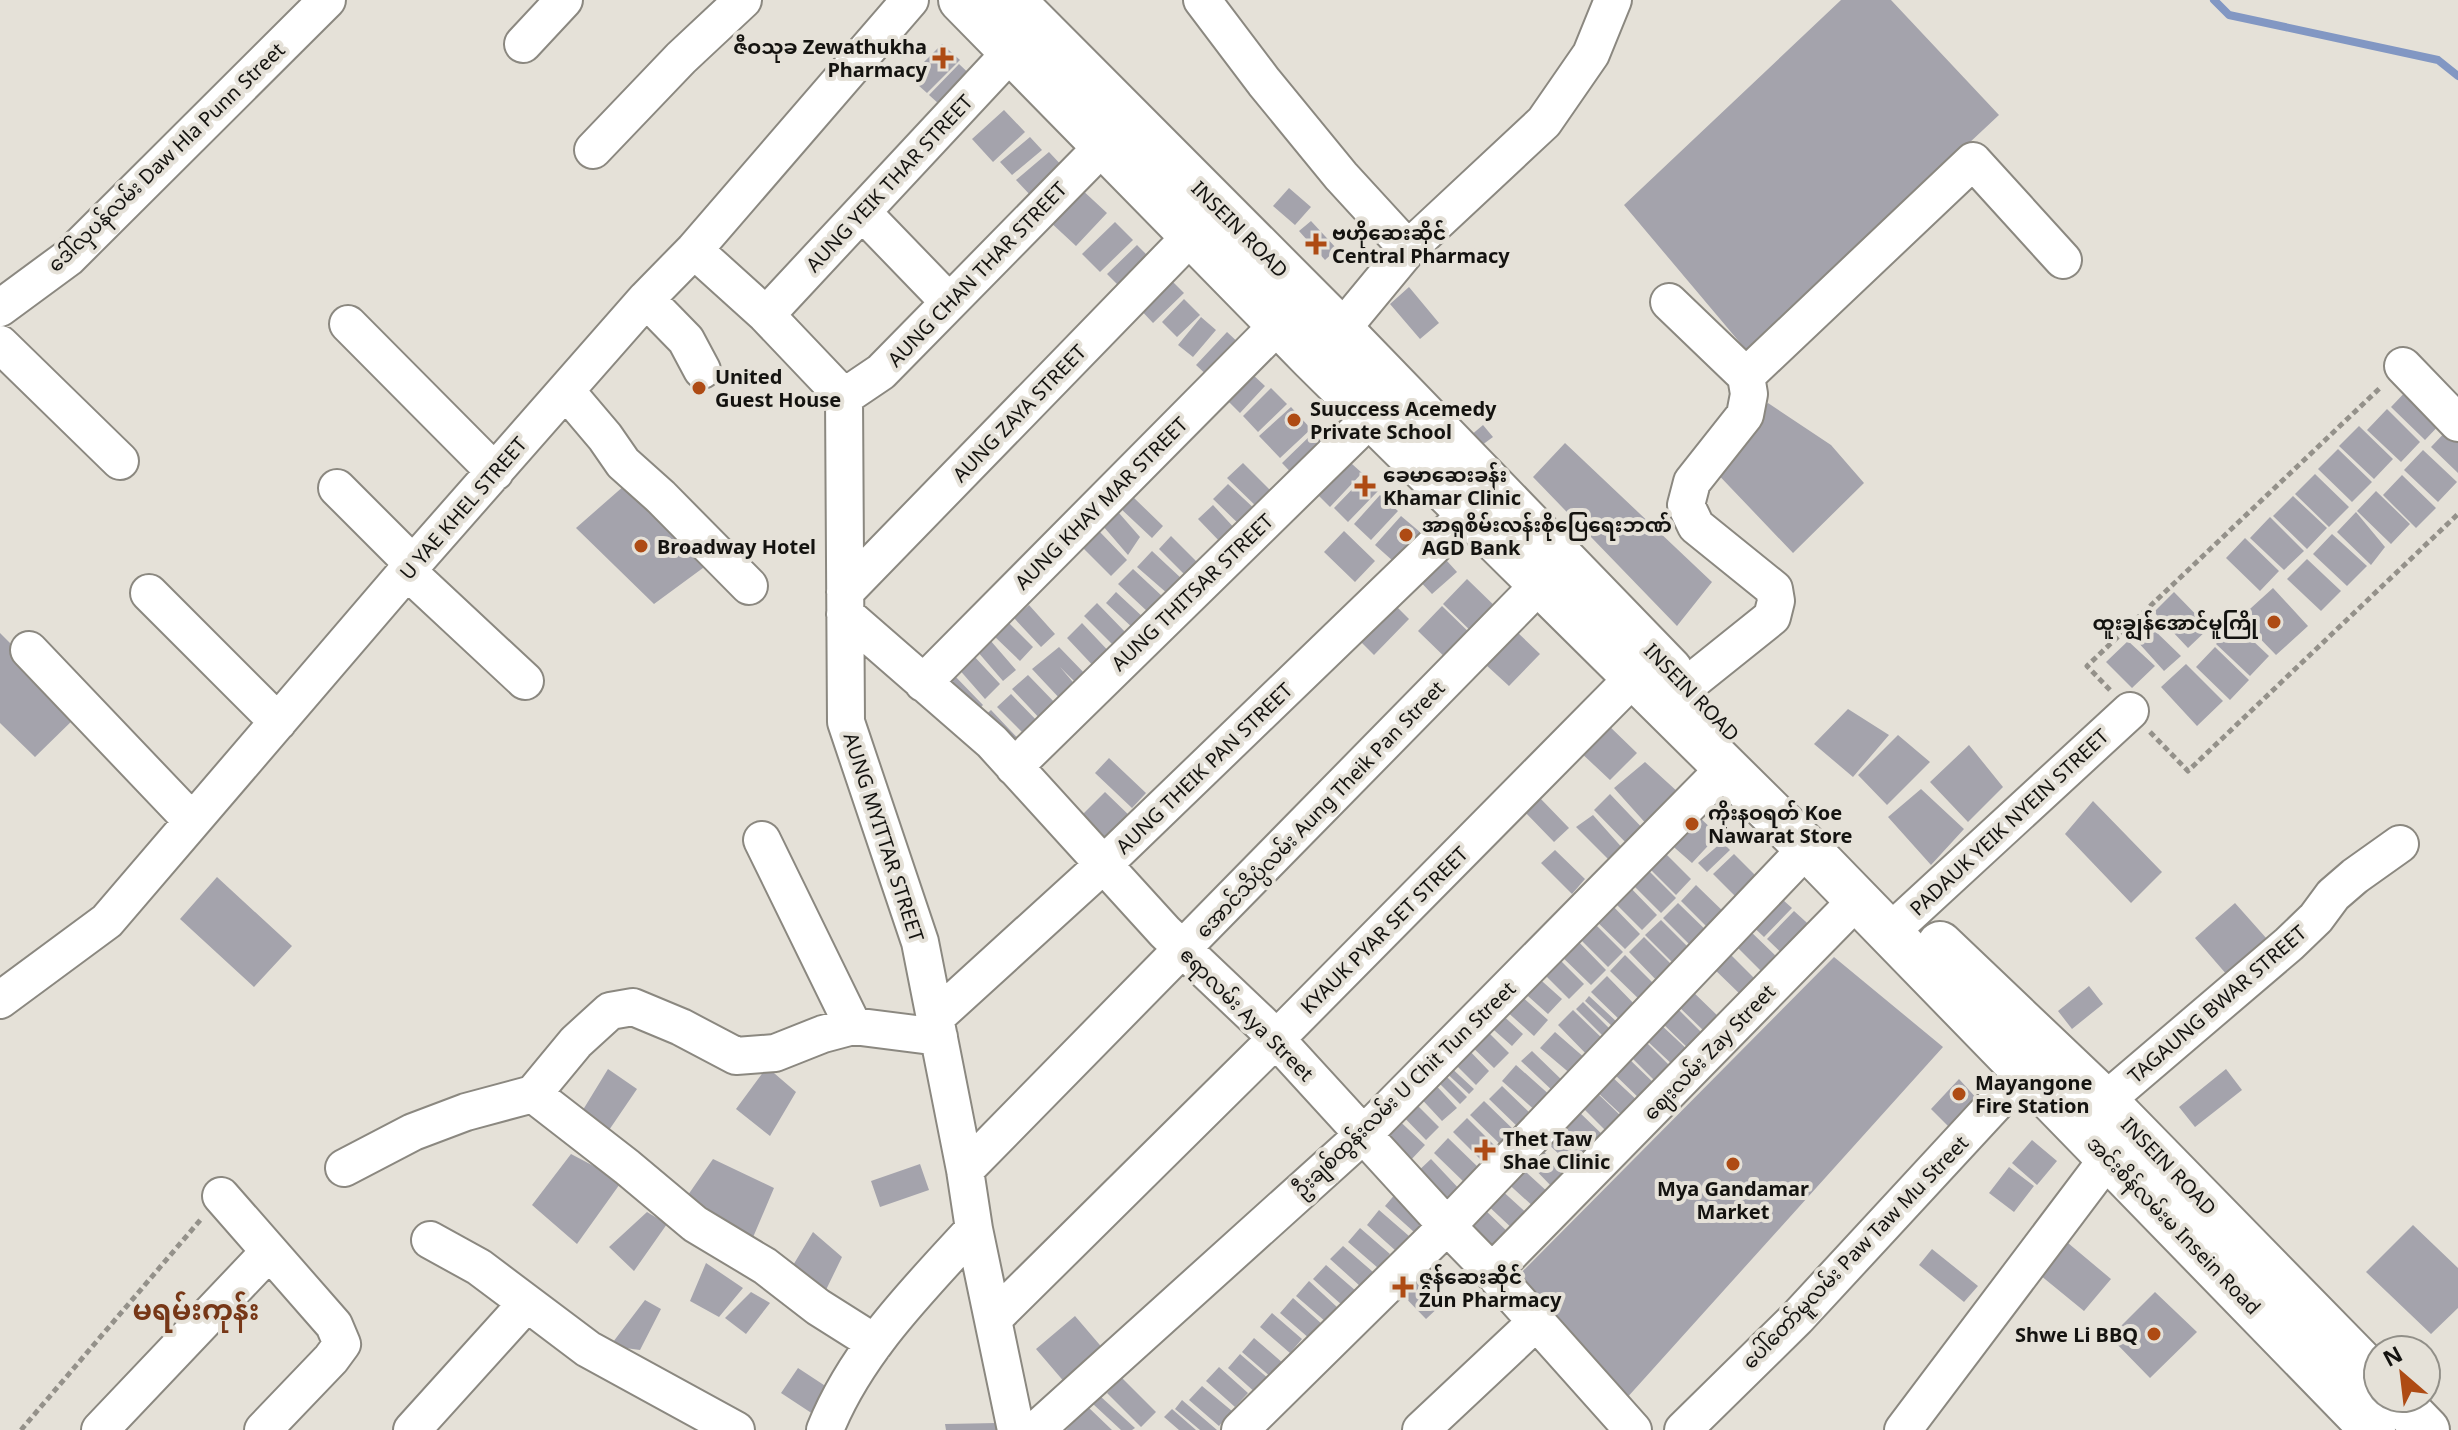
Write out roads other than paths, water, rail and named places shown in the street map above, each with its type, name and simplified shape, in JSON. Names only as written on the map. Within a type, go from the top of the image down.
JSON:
[{"type":"main road","name":"INSEIN ROAD","points":[[961,0],[1279,324],[1327,344]]},
{"type":"main road","name":"INSEIN ROAD","points":[[1012,0],[1327,344],[1385,403],[1686,686],[1899,923]]},
{"type":"main road","name":"INSEIN ROAD","points":[[1385,403],[1468,513],[1807,848]]},
{"type":"main road","name":"အင်းစိန်လမ်းမ Insein Road","points":[[1807,848],[1857,900],[1899,923],[2036,1060],[2108,1158],[2373,1430]]},
{"type":"main road","name":"INSEIN ROAD","points":[[2036,1060],[2105,1101],[2362,1364]]},
{"type":"main road","points":[[2412,1414],[2427,1430]]},
{"type":"street","name":"ဒေါ်လှပန်လမ်း Daw Hla Punn Street","points":[[0,308],[68,258],[327,0]]},
{"type":"street","points":[[523,44],[564,0]]},
{"type":"street","points":[[593,150],[681,58],[743,0]]},
{"type":"street","name":"U YAE KHEL STREET","points":[[0,1000],[107,921],[410,568],[646,299],[694,250],[910,0]]},
{"type":"street","points":[[1202,0],[1341,176],[1408,249]]},
{"type":"street","points":[[1327,344],[1408,249],[1544,122],[1591,54],[1613,0]]},
{"type":"street","name":"AUNG YEIK THAR STREET","points":[[766,315],[1012,51]]},
{"type":"street","name":"AUNG CHAN THAR STREET","points":[[844,397],[881,372],[1104,145]]},
{"type":"street","points":[[1746,376],[1973,161],[2063,260]]},
{"type":"street","points":[[862,212],[949,302]]},
{"type":"street","name":"AUNG ZAYA STREET","points":[[845,603],[1192,235]]},
{"type":"street","points":[[694,250],[766,315],[844,397]]},
{"type":"street","points":[[646,299],[686,340],[702,370]]},
{"type":"street","points":[[1669,302],[1746,376],[1749,394],[1745,415],[1692,482],[1686,505],[1696,526],[1774,589],[1776,601],[1772,617],[1686,686]]},
{"type":"street","points":[[348,324],[495,472]]},
{"type":"street","name":"AUNG KHAY MAR STREET","points":[[923,683],[1279,324]]},
{"type":"street","points":[[0,344],[120,461]]},
{"type":"street","points":[[2403,366],[2458,423]]},
{"type":"street","points":[[566,391],[623,463],[749,586]]},
{"type":"street","name":"AUNG MYITTAR STREET","points":[[844,397],[846,722],[920,942],[974,1229],[1016,1430]]},
{"type":"street","name":"AUNG THITSAR STREET","points":[[1014,767],[1385,403]]},
{"type":"street","points":[[337,488],[410,568],[525,681]]},
{"type":"street","name":"AUNG THEIK PAN STREET","points":[[937,1028],[1468,513]]},
{"type":"street","name":"အောင်သိပ္ပံလမ်း Aung Theik Pan Street","points":[[965,1170],[1540,584]]},
{"type":"street","points":[[149,593],[278,722]]},
{"type":"street","name":"ဧရာလမ်း Aya Street","points":[[845,603],[923,683],[992,742],[1183,949],[1276,1039],[1492,1272],[1614,1423]]},
{"type":"street","points":[[29,650],[192,821]]},
{"type":"street","name":"KYAUK PYAR SET STREET","points":[[994,1318],[1276,1039],[1635,676]]},
{"type":"street","name":"PADAUK YEIK NYEIN STREET","points":[[1899,923],[2130,711]]},
{"type":"street","name":"ဦးချစ်ထွန်းလမ်း U Chit Tun Street","points":[[1036,1430],[1363,1135],[1725,768]]},
{"type":"street","points":[[762,840],[853,1026]]},
{"type":"street","name":"TAGAUNG BWAR STREET","points":[[2105,1101],[2289,944],[2316,918],[2333,895],[2400,844]]},
{"type":"street","points":[[1240,1430],[1447,1226],[1807,848]]},
{"type":"street","name":"ဈေးလမ်း Zay Street","points":[[1492,1272],[1857,900]]},
{"type":"street","points":[[344,1168],[413,1132],[466,1112],[533,1094],[576,1042],[610,1011],[633,1007],[681,1027],[736,1056],[775,1053],[853,1026],[937,1028]]},
{"type":"street","name":"ပေါ်တော်မူလမ်း Paw Taw Mu Street","points":[[1683,1430],[1797,1318],[2036,1060]]},
{"type":"street","points":[[533,1094],[695,1224],[765,1266],[818,1307],[875,1343]]},
{"type":"street","points":[[1903,1430],[2108,1158]]},
{"type":"street","points":[[221,1196],[334,1325],[342,1344],[263,1430]]},
{"type":"street","points":[[825,1430],[835,1405],[875,1343],[903,1306],[974,1229]]},
{"type":"street","points":[[430,1240],[479,1267],[588,1349],[736,1430]]},
{"type":"street","points":[[100,1430],[269,1252]]},
{"type":"street","points":[[412,1430],[526,1304]]},
{"type":"street","points":[[1421,1430],[1535,1323]]},
{"type":"waterway","points":[[2214,0],[2229,15],[2438,60],[2458,76]]},
{"type":"place","name":"ဇီဝသုခ Zewathukha Pharmacy","points":[[943,58]]},
{"type":"place","name":"ဗဟိုဆေးဆိုင် Central Pharmacy","points":[[1316,244]]},
{"type":"place","name":"United Guest House","points":[[699,388]]},
{"type":"place","name":"Suuccess Acemedy Private School","points":[[1294,420]]},
{"type":"place","name":"ခေမာဆေးခန်း Khamar Clinic","points":[[1365,486]]},
{"type":"place","name":"အာရှစိမ်းလန်းစိုပြေရေးဘဏ် AGD Bank","points":[[1406,535]]},
{"type":"place","name":"Broadway Hotel","points":[[641,546]]},
{"type":"place","name":"ထူးချွန်အောင်မူကြို","points":[[2274,622]]},
{"type":"place","name":"ကိုးနဝရတ် Koe Nawarat Store","points":[[1692,824]]},
{"type":"place","name":"Mayangone Fire Station","points":[[1959,1094]]},
{"type":"place","name":"Thet Taw Shae Clinic","points":[[1485,1150]]},
{"type":"place","name":"Mya Gandamar Market","points":[[1733,1164]]},
{"type":"place","name":"ဇွန်ဆေးဆိုင် Zun Pharmacy","points":[[1403,1287]]},
{"type":"place","name":"Shwe Li BBQ","points":[[2154,1334]]},
{"type":"district","name":"မရမ်းကုန်း","points":[[196,1309]]}]
